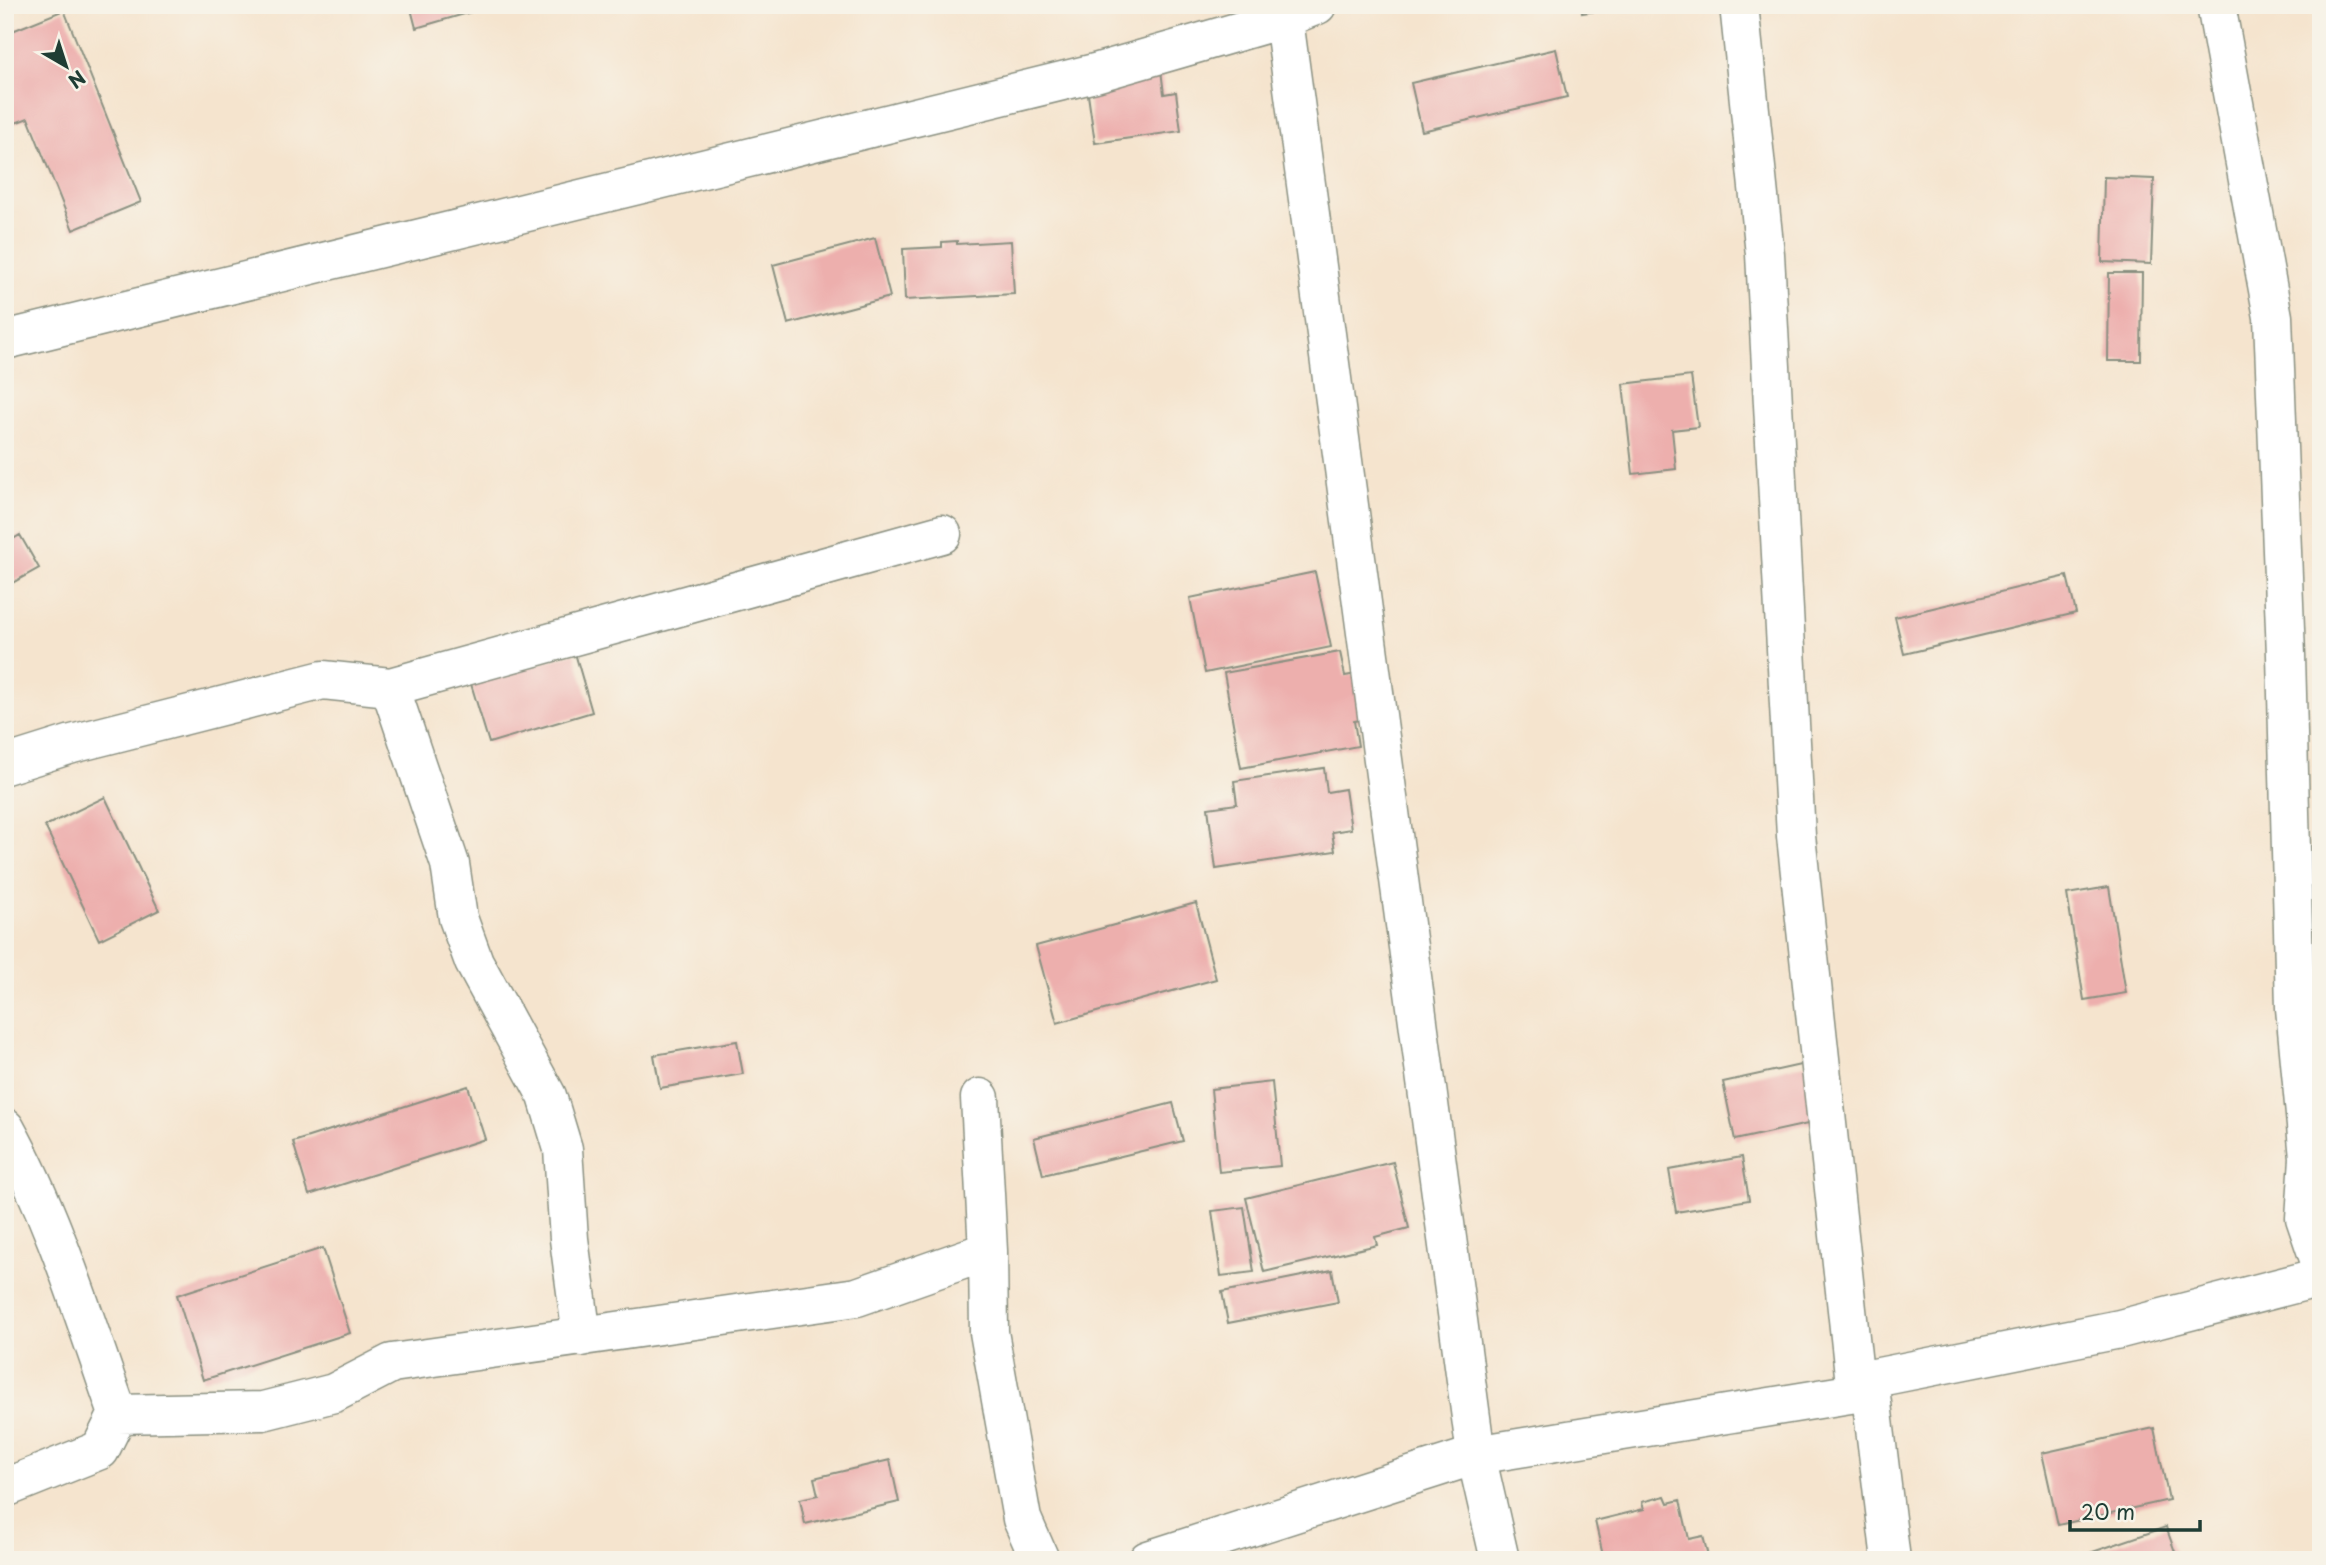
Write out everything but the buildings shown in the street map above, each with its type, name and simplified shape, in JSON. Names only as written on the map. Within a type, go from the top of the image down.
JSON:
[{"type":"street","points":[[5,340],[1095,73],[1282,12],[1317,5]]},
{"type":"street","points":[[1739,5],[1765,254],[1796,836],[1863,1386],[1891,1560]]},
{"type":"street","points":[[2216,5],[2273,317],[2286,641],[2295,1008],[2309,1158],[2305,1218],[2321,1265]]},
{"type":"street","points":[[1282,12],[1476,1455],[1500,1560]]},
{"type":"street","points":[[5,765],[72,744],[323,680],[390,687],[943,534]]},
{"type":"street","points":[[390,687],[450,864],[458,918],[474,962],[547,1096],[563,1149],[569,1238],[582,1337]]},
{"type":"street","points":[[980,1098],[988,1251],[989,1332],[1022,1519],[1040,1560]]},
{"type":"street","points":[[5,1128],[25,1164],[67,1269],[118,1414],[100,1450],[5,1488]]},
{"type":"street","points":[[118,1414],[263,1411],[334,1393],[392,1363],[857,1297],[988,1251]]},
{"type":"street","points":[[1148,1560],[1476,1455],[1863,1386],[2120,1329],[2321,1277]]}]
